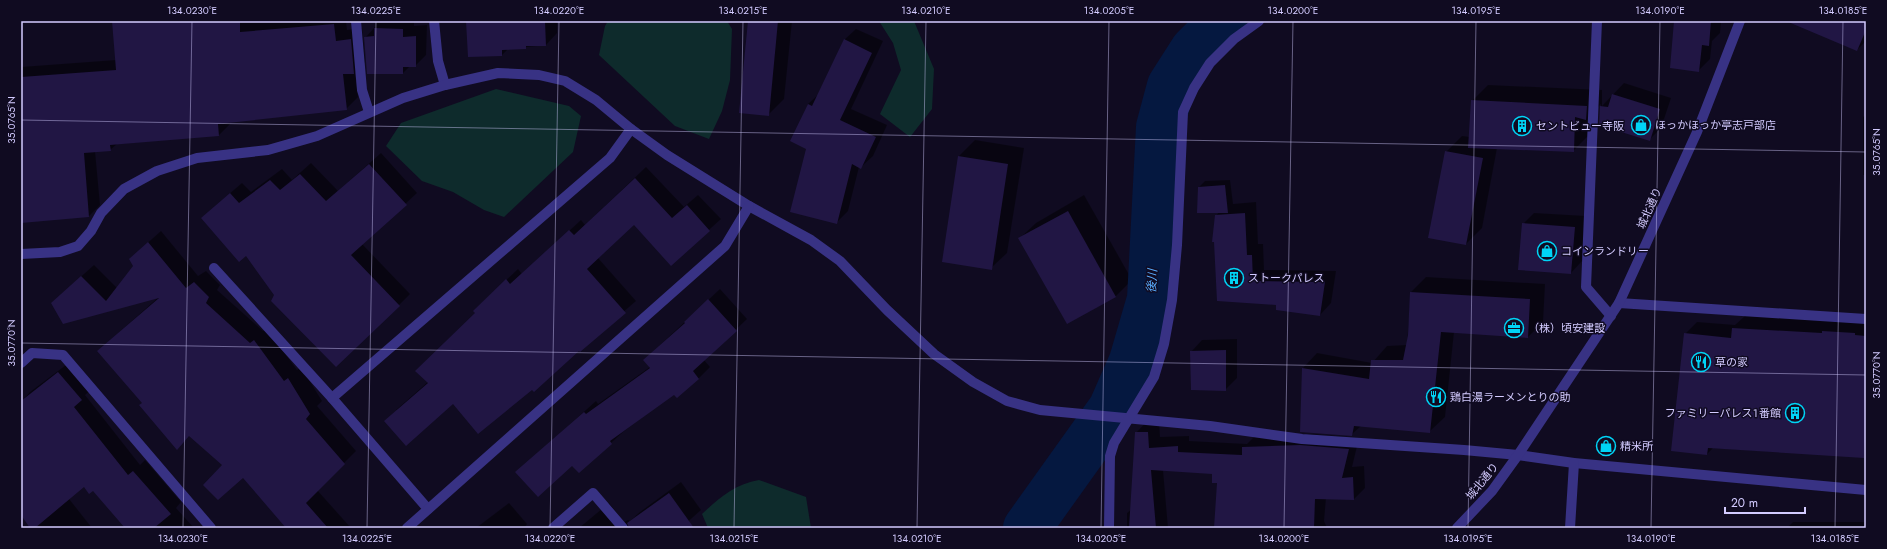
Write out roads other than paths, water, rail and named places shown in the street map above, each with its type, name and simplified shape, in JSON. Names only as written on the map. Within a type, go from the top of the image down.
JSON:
[{"type":"street","points":[[356,21],[362,90],[369,112]]},
{"type":"street","points":[[434,21],[438,61],[445,85]]},
{"type":"street","points":[[1109,528],[1110,456],[1125,419],[1154,377],[1164,344],[1172,300],[1177,245],[1180,148],[1183,112],[1194,88],[1210,63],[1234,39],[1259,21]]},
{"type":"street","points":[[1597,21],[1586,288],[1611,316]]},
{"type":"street","name":"城北通り","points":[[1457,528],[1492,491],[1518,455],[1619,303],[1697,132],[1740,21]]},
{"type":"street","points":[[21,254],[60,252],[78,246],[91,232],[101,213],[124,189],[157,171],[198,158],[268,150],[318,136],[402,98],[445,85],[498,73],[546,77],[565,81],[596,100],[631,129],[667,155],[748,206],[811,240],[840,261],[887,310],[934,354],[973,382],[1007,401],[1040,410],[1210,426],[1302,439],[1518,455],[1574,463],[1866,490]]},
{"type":"street","points":[[332,398],[610,158],[631,129]]},
{"type":"street","points":[[406,528],[725,246],[748,206]]},
{"type":"street","points":[[214,268],[332,398],[428,509]]},
{"type":"street","points":[[1619,303],[1866,319]]},
{"type":"street","points":[[21,363],[32,353],[63,355],[211,528]]},
{"type":"street","points":[[1570,528],[1574,463]]},
{"type":"street","points":[[553,528],[593,493],[623,528]]},
{"type":"waterway","name":"後川","points":[[1027,528],[1112,409],[1133,361],[1151,299],[1160,127],[1171,86],[1194,50],[1223,21]]},
{"type":"place","name":"ほっかほっか亭志戸部店","points":[[1641,125]]},
{"type":"place","name":"セントビュー寺阪","points":[[1522,126]]},
{"type":"place","name":"コインランドリー","points":[[1547,251]]},
{"type":"place","name":"ストークパレス","points":[[1234,278]]},
{"type":"place","name":"（株）頃安建設","points":[[1514,328]]},
{"type":"place","name":"草の家","points":[[1701,362]]},
{"type":"place","name":"鶏白湯ラーメンとりの助","points":[[1436,397]]},
{"type":"place","name":"ファミリーパレス１番館","points":[[1795,413]]},
{"type":"place","name":"精米所","points":[[1606,446]]}]
